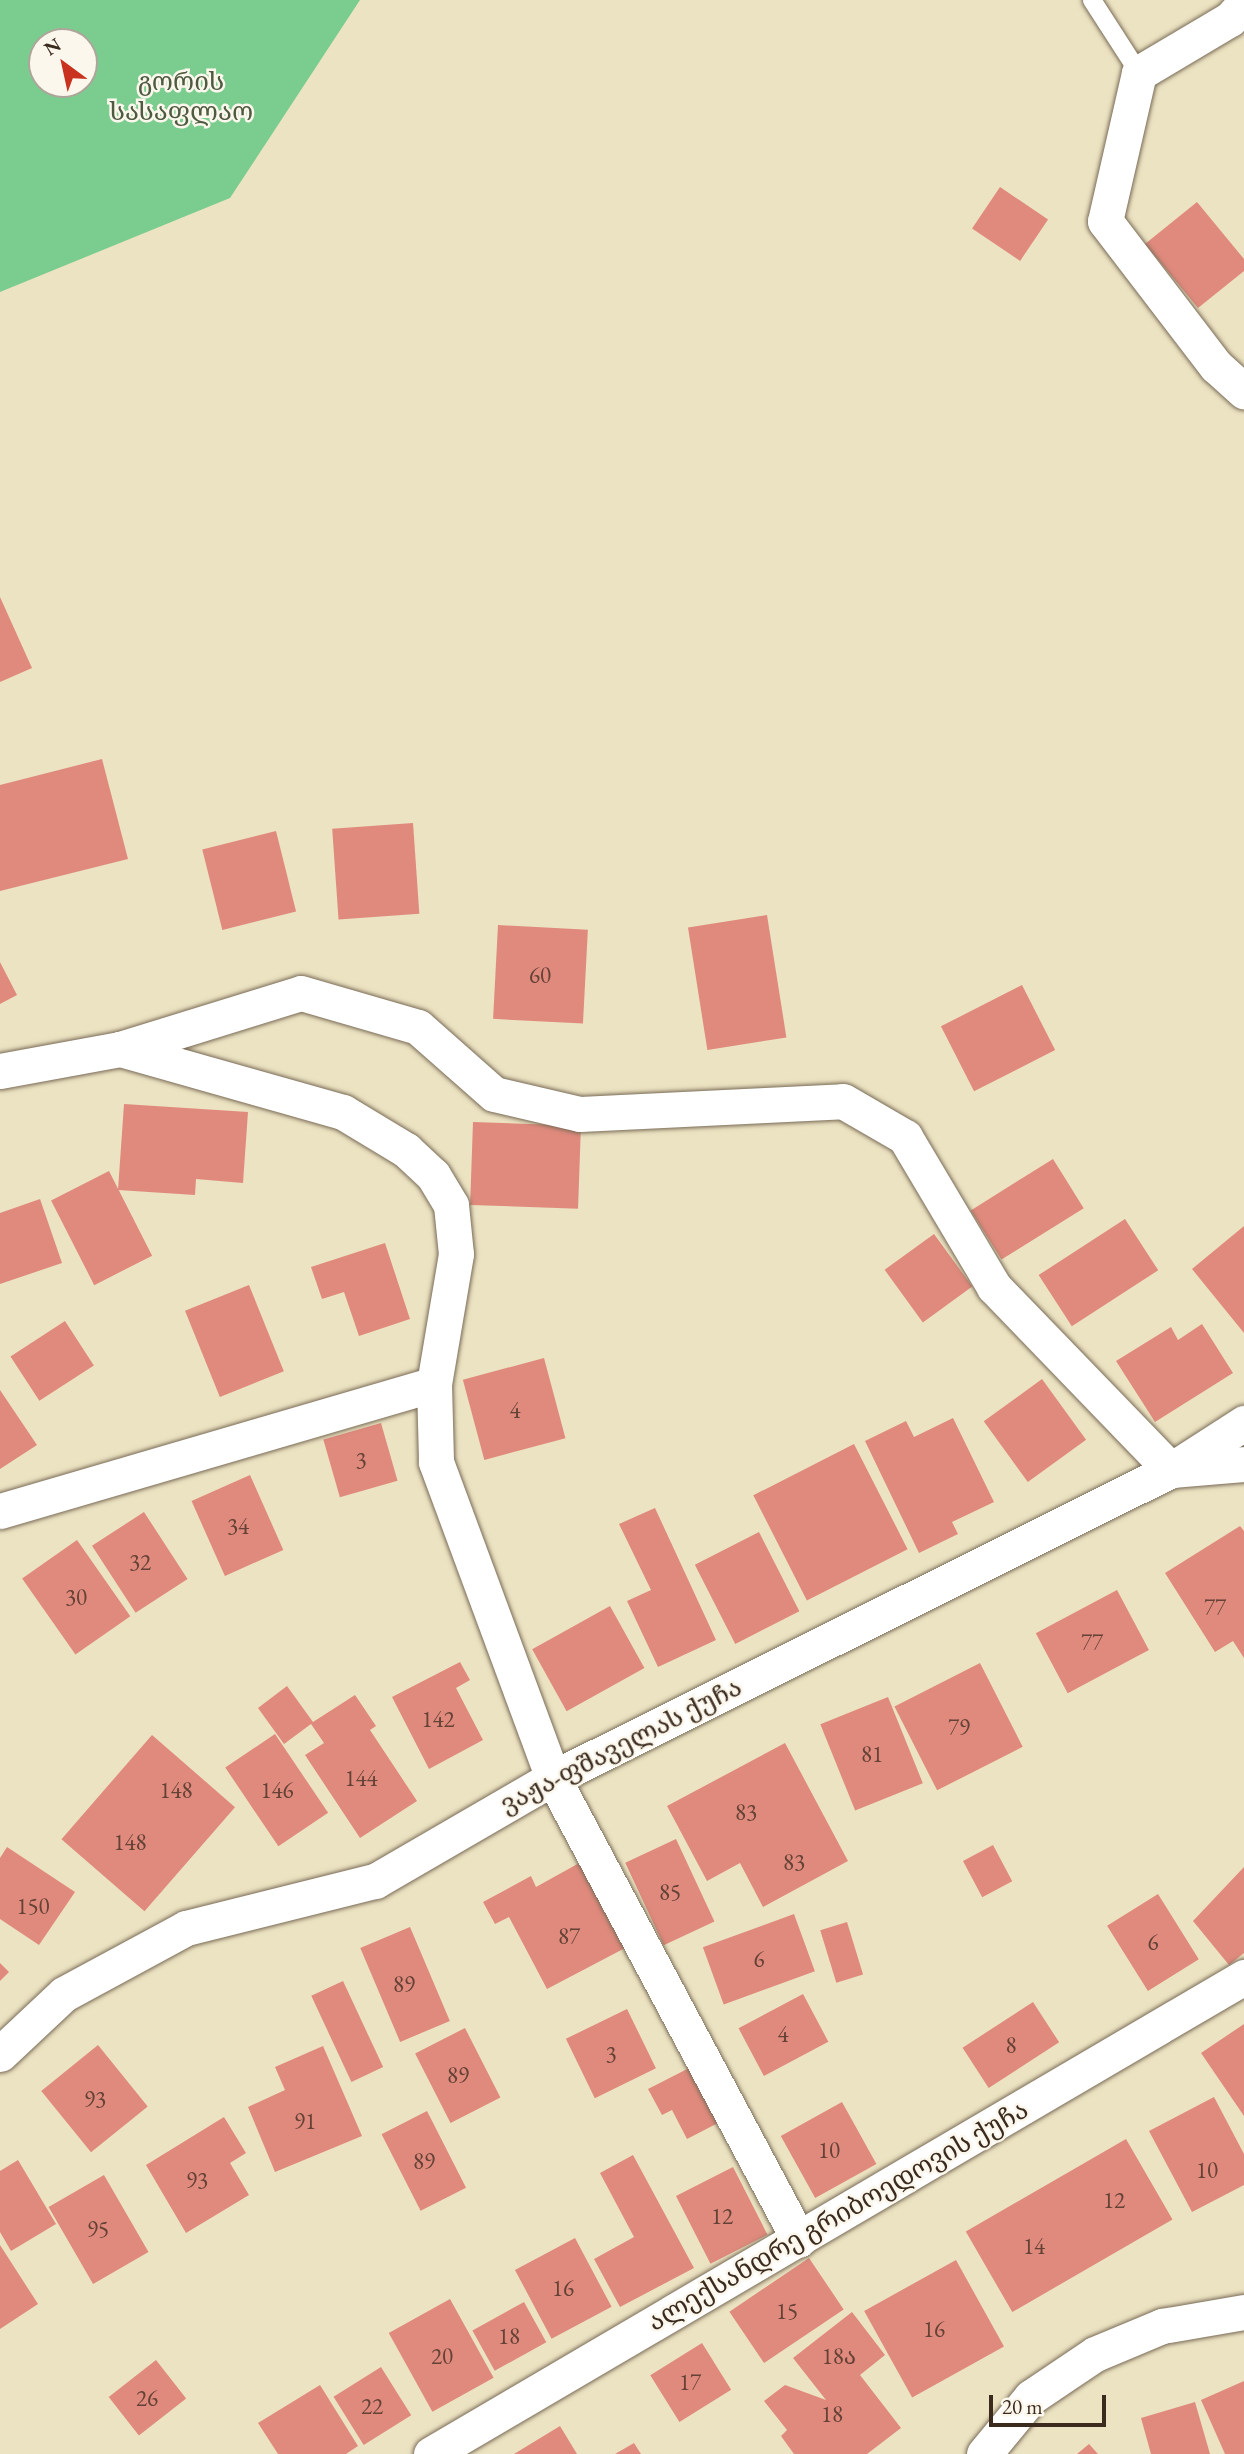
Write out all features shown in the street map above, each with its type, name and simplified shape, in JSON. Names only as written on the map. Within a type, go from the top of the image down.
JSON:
[{"type":"street","points":[[1244,4],[1230,19],[1139,73],[1105,221],[1216,366],[1244,391]]},
{"type":"street","points":[[0,1071],[120,1049],[301,993],[418,1027],[494,1094],[580,1114],[843,1101],[905,1137],[994,1287],[1171,1471],[1244,1464]]},
{"type":"street","points":[[120,1049],[343,1112],[406,1150],[433,1175],[451,1205],[456,1254],[434,1384],[436,1462],[553,1778],[799,2240]]},
{"type":"street","points":[[0,1511],[434,1384]]},
{"type":"street","name":"ვაჟა-ფშაველას ქუჩა","points":[[0,2054],[64,1994],[186,1928],[375,1881],[553,1778],[1171,1471],[1244,1423]]},
{"type":"street","name":"ალექსანდრე გრიბოედოვის ქუჩა","points":[[431,2454],[1244,1977]]},
{"type":"street","points":[[984,2454],[1031,2397],[1095,2354],[1162,2326],[1244,2312]]},
{"type":"lane","points":[[1093,0],[1139,73]]},
{"type":"green space","name":"გორის სასაფლაო","points":[[0,0],[360,0],[230,198],[0,292]]},
{"type":"building","points":[[1000,187],[1048,219],[1020,261],[972,228]]},
{"type":"building","points":[[1197,202],[1244,259],[1244,271],[1198,308],[1145,244]]},
{"type":"building","points":[[0,597],[32,668],[0,682]]},
{"type":"building","points":[[102,759],[128,859],[0,891],[0,785]]},
{"type":"building","points":[[413,823],[419,914],[339,919],[332,829]]},
{"type":"building","points":[[276,831],[296,912],[222,930],[202,849]]},
{"type":"building","points":[[767,915],[786,1037],[707,1050],[688,928]]},
{"type":"building","points":[[498,925],[588,930],[583,1024],[493,1019]]},
{"type":"building","points":[[0,962],[17,995],[0,1004]]},
{"type":"building","points":[[1022,985],[1055,1050],[974,1091],[941,1026]]},
{"type":"building","points":[[124,1104],[248,1112],[243,1183],[196,1179],[195,1195],[118,1190]]},
{"type":"building","points":[[473,1122],[581,1126],[578,1209],[470,1205]]},
{"type":"building","points":[[1053,1159],[1084,1208],[1001,1260],[971,1210]]},
{"type":"building","points":[[109,1171],[152,1256],[94,1285],[51,1201]]},
{"type":"building","points":[[40,1199],[62,1263],[0,1284],[0,1213]]},
{"type":"building","points":[[1125,1219],[1158,1270],[1072,1326],[1039,1275]]},
{"type":"building","points":[[1244,1226],[1244,1333],[1192,1269]]},
{"type":"building","points":[[934,1234],[972,1287],[923,1322],[885,1270]]},
{"type":"building","points":[[385,1243],[410,1319],[359,1336],[344,1292],[322,1299],[311,1267]]},
{"type":"building","points":[[249,1285],[284,1371],[220,1397],[185,1311]]},
{"type":"building","points":[[65,1321],[94,1365],[39,1401],[10,1356]]},
{"type":"building","points":[[1202,1324],[1233,1373],[1155,1422],[1116,1361],[1171,1327],[1178,1340]]},
{"type":"building","points":[[544,1358],[565,1438],[484,1460],[463,1380]]},
{"type":"building","points":[[1042,1379],[1086,1440],[1028,1482],[984,1421]]},
{"type":"building","points":[[0,1390],[37,1445],[0,1469]]},
{"type":"building","points":[[953,1418],[994,1502],[952,1522],[958,1534],[919,1553],[865,1441],[906,1421],[914,1437]]},
{"type":"building","points":[[381,1423],[398,1481],[340,1497],[323,1440]]},
{"type":"building","points":[[854,1444],[908,1549],[807,1600],[753,1495]]},
{"type":"building","points":[[250,1475],[283,1550],[225,1576],[192,1501]]},
{"type":"building","points":[[655,1508],[716,1640],[658,1667],[627,1601],[651,1590],[619,1524]]},
{"type":"building","points":[[144,1512],[188,1579],[136,1613],[92,1546]]},
{"type":"building","points":[[1240,1526],[1244,1531],[1244,1658],[1233,1641],[1215,1652],[1165,1573]]},
{"type":"building","points":[[759,1532],[799,1611],[735,1644],[695,1565]]},
{"type":"building","points":[[77,1540],[130,1616],[75,1655],[22,1578]]},
{"type":"building","points":[[1117,1590],[1149,1650],[1068,1693],[1036,1633]]},
{"type":"building","points":[[610,1606],[644,1668],[567,1711],[532,1649]]},
{"type":"building","points":[[460,1662],[470,1680],[456,1688],[483,1740],[429,1769],[392,1697]]},
{"type":"building","points":[[980,1663],[1023,1747],[937,1790],[894,1707]]},
{"type":"building","points":[[287,1686],[313,1722],[355,1695],[376,1726],[370,1730],[417,1801],[360,1838],[305,1755],[324,1743],[311,1724],[284,1744],[258,1708]]},
{"type":"building","points":[[888,1697],[923,1783],[855,1811],[820,1724]]},
{"type":"building","points":[[275,1734],[328,1813],[278,1846],[225,1768]]},
{"type":"building","points":[[152,1735],[235,1807],[144,1911],[61,1839]]},
{"type":"building","points":[[785,1743],[848,1861],[763,1907],[740,1863],[707,1881],[667,1806]]},
{"type":"building","points":[[676,1839],[714,1921],[664,1945],[625,1863]]},
{"type":"building","points":[[993,1845],[1012,1881],[982,1897],[963,1861]]},
{"type":"building","points":[[7,1847],[75,1892],[39,1945],[0,1919],[0,1858]]},
{"type":"building","points":[[581,1862],[627,1947],[547,1989],[509,1917],[495,1924],[483,1902],[531,1876],[536,1887]]},
{"type":"building","points":[[1244,1867],[1244,1953],[1229,1965],[1193,1921]]},
{"type":"building","points":[[1158,1894],[1199,1959],[1148,1991],[1107,1926]]},
{"type":"building","points":[[794,1914],[815,1971],[724,2004],[703,1947]]},
{"type":"building","points":[[847,1922],[863,1975],[836,1983],[820,1930]]},
{"type":"building","points":[[410,1927],[450,2021],[400,2042],[360,1948]]},
{"type":"building","points":[[0,1963],[9,1972],[0,1981]]},
{"type":"building","points":[[343,1981],[383,2067],[351,2082],[311,1996]]},
{"type":"building","points":[[803,1994],[828,2042],[764,2076],[739,2028]]},
{"type":"building","points":[[1033,2002],[1059,2042],[989,2088],[963,2048]]},
{"type":"building","points":[[627,2009],[656,2068],[595,2098],[566,2039]]},
{"type":"building","points":[[1244,2024],[1244,2116],[1201,2053]]},
{"type":"building","points":[[465,2028],[500,2097],[451,2123],[415,2053]]},
{"type":"building","points":[[98,2045],[148,2106],[91,2152],[41,2091]]},
{"type":"building","points":[[323,2046],[362,2136],[275,2172],[248,2107],[285,2090],[275,2067]]},
{"type":"building","points":[[697,2064],[718,2123],[687,2139],[672,2110],[662,2115],[648,2089]]},
{"type":"building","points":[[1214,2097],[1244,2154],[1244,2185],[1192,2212],[1149,2131]]},
{"type":"building","points":[[842,2102],[876,2164],[815,2198],[781,2136]]},
{"type":"building","points":[[427,2111],[466,2188],[421,2211],[382,2134]]},
{"type":"building","points":[[224,2117],[246,2153],[230,2163],[249,2195],[186,2233],[146,2165]]},
{"type":"building","points":[[1126,2139],[1172,2220],[1012,2312],[966,2232]]},
{"type":"building","points":[[633,2155],[694,2268],[620,2307],[594,2259],[634,2237],[600,2173]]},
{"type":"building","points":[[18,2160],[56,2224],[11,2251],[0,2232],[0,2171]]},
{"type":"building","points":[[733,2167],[768,2235],[710,2264],[676,2196]]},
{"type":"building","points":[[104,2175],[148,2252],[93,2284],[49,2207]]},
{"type":"building","points":[[575,2238],[612,2307],[552,2339],[515,2270]]},
{"type":"building","points":[[0,2245],[38,2304],[0,2329]]},
{"type":"building","points":[[809,2258],[844,2309],[764,2363],[729,2312]]},
{"type":"building","points":[[956,2260],[1004,2347],[912,2397],[864,2311]]},
{"type":"building","points":[[450,2299],[494,2378],[432,2412],[389,2333]]},
{"type":"building","points":[[524,2302],[546,2342],[495,2371],[472,2331]]},
{"type":"building","points":[[852,2312],[885,2355],[860,2375],[901,2428],[867,2454],[794,2454],[781,2436],[787,2430],[764,2401],[785,2385],[826,2400],[793,2358]]},
{"type":"building","points":[[702,2343],[731,2390],[679,2422],[650,2375]]},
{"type":"building","points":[[156,2360],[186,2399],[139,2436],[109,2397]]},
{"type":"building","points":[[381,2367],[411,2415],[364,2445],[334,2397]]},
{"type":"building","points":[[1244,2381],[1244,2454],[1225,2454],[1201,2400]]},
{"type":"building","points":[[320,2385],[358,2446],[346,2454],[278,2454],[258,2423]]},
{"type":"building","points":[[1195,2402],[1210,2454],[1151,2454],[1141,2418]]},
{"type":"building","points":[[560,2426],[577,2454],[514,2454]]},
{"type":"building","points":[[634,2443],[641,2454],[615,2454]]},
{"type":"building","points":[[1089,2444],[1098,2454],[1077,2454]]}]
